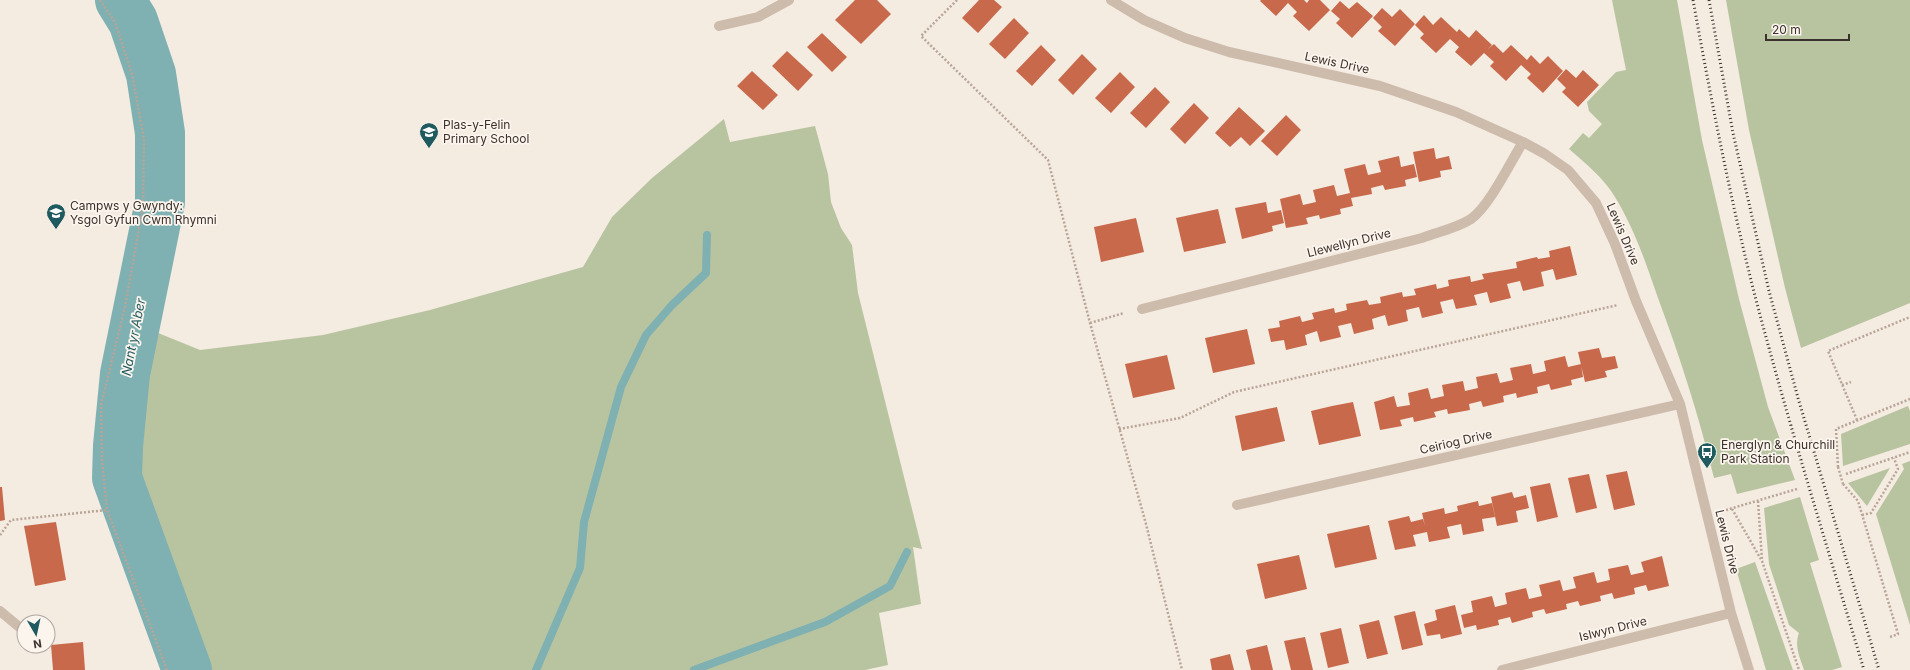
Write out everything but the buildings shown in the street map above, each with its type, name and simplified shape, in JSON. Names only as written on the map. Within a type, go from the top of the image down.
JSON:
[{"type":"street","points":[[719,26],[758,16],[789,0]]},
{"type":"street","name":"Lewis Drive","points":[[1111,0],[1144,20],[1185,38],[1229,52],[1380,86],[1456,112],[1523,142],[1545,154],[1568,170],[1596,203],[1615,244],[1636,301],[1680,404],[1731,612],[1749,670]]},
{"type":"street","name":"Llewellyn Drive","points":[[1142,308],[1422,238],[1457,226],[1472,218],[1484,206],[1523,142]]},
{"type":"street","name":"Ceiriog Drive","points":[[1237,505],[1680,404]]},
{"type":"street","points":[[0,610],[16,624]]},
{"type":"street","name":"Islwyn Drive","points":[[1504,670],[1731,612]]},
{"type":"path","points":[[100,0],[114,22],[132,74],[144,139],[143,206],[126,307],[101,405],[102,460],[107,510],[167,670]]},
{"type":"path","points":[[957,0],[921,36],[1048,160],[1090,323],[1146,524],[1182,670]]},
{"type":"path","points":[[1119,429],[1180,418],[1234,392],[1636,301]]},
{"type":"path","points":[[1090,323],[1142,308]]},
{"type":"path","points":[[1857,420],[1828,351],[1910,318]]},
{"type":"path","points":[[1842,386],[1851,382]]},
{"type":"path","points":[[1890,637],[1898,634],[1858,501],[1843,484],[1838,467],[1836,429],[1910,399]]},
{"type":"path","points":[[1846,474],[1910,452]]},
{"type":"path","points":[[1862,515],[1871,513],[1898,469],[1894,458]]},
{"type":"path","points":[[1707,516],[1797,489]]},
{"type":"path","points":[[1758,501],[1762,561]]},
{"type":"path","points":[[1732,509],[1762,561],[1799,670]]},
{"type":"path","points":[[0,534],[11,520],[107,510]]},
{"type":"green space","points":[[1612,0],[1677,0],[1702,140],[1739,299],[1768,407],[1795,480],[1737,494],[1731,474],[1714,478],[1702,432],[1681,365],[1634,233],[1622,209],[1605,183],[1569,149],[1583,133],[1589,138],[1602,124],[1589,111],[1587,102],[1616,72],[1626,70]]},
{"type":"green space","points":[[1726,0],[1910,0],[1910,303],[1801,348],[1785,288],[1749,130]]},
{"type":"green space","points":[[724,119],[730,142],[815,126],[828,174],[831,202],[841,228],[852,245],[858,293],[922,549],[913,547],[921,604],[879,613],[888,665],[865,670],[187,670],[117,478],[123,400],[136,324],[200,350],[323,335],[430,310],[583,267],[612,217],[652,178]]},
{"type":"green space","points":[[1908,406],[1910,411],[1910,444],[1843,466],[1841,434]]},
{"type":"green space","points":[[1910,461],[1910,625],[1876,514],[1904,469],[1902,464]]},
{"type":"green space","points":[[1890,468],[1867,506],[1848,483]]},
{"type":"green space","points":[[1800,497],[1819,560],[1810,563],[1842,667],[1832,670],[1804,670],[1797,647],[1799,633],[1789,625],[1769,564],[1764,508]]},
{"type":"green space","points":[[1755,562],[1793,670],[1766,670],[1736,569]]},
{"type":"waterway","name":"Nant yr Aber","points":[[120,0],[133,21],[151,74],[160,133],[160,202],[125,374],[118,446],[117,478],[187,670]]},
{"type":"waterway","points":[[536,670],[580,568],[584,522],[621,387],[646,335],[672,305],[706,273],[707,235]]},
{"type":"waterway","points":[[694,670],[825,622],[890,586],[907,552]]},
{"type":"railway","points":[[1693,0],[1721,148],[1755,296],[1794,437],[1864,670]]},
{"type":"railway","points":[[1709,0],[1733,133],[1769,291],[1798,398],[1879,670]]},
{"type":"place","name":"Plas-y-Felin Primary School","points":[[429,149]]},
{"type":"place","name":"Campws y Gwyndy: Ysgol Gyfun Cwm Rhymni","points":[[56,230]]},
{"type":"place","name":"Energlyn & Churchill Park Station","points":[[1707,469]]}]
